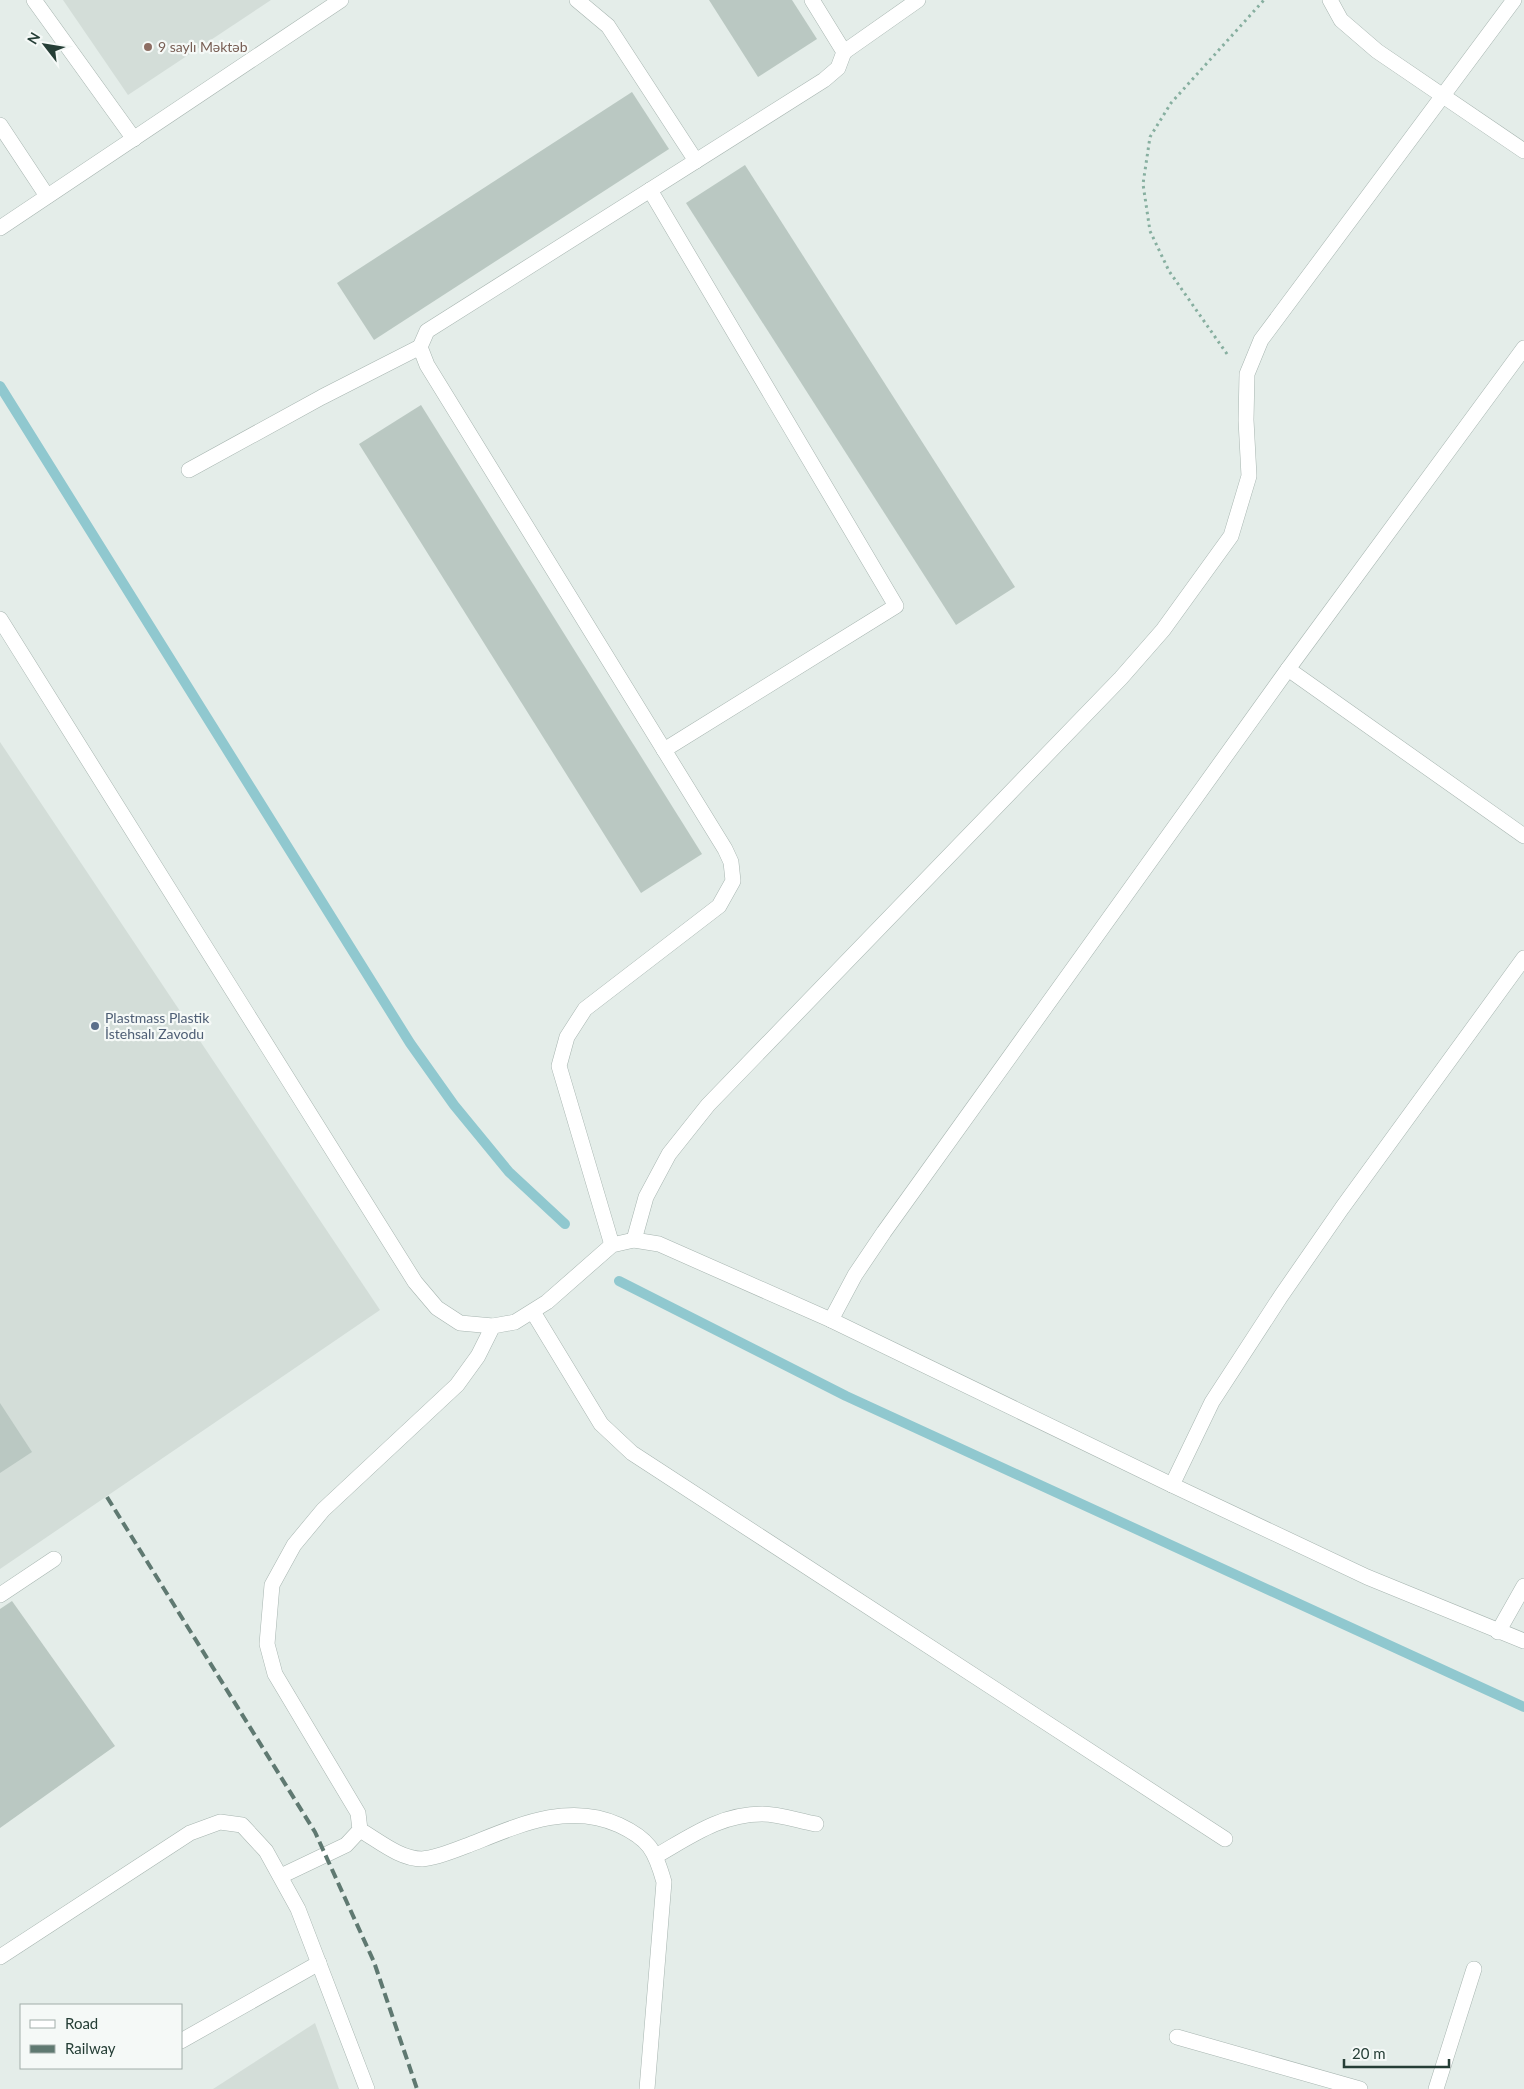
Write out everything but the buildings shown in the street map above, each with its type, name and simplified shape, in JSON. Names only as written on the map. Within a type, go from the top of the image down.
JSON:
[{"type":"street","points":[[34,0],[134,139]]},
{"type":"street","points":[[0,228],[341,0]]},
{"type":"street","points":[[577,0],[608,26],[696,161]]},
{"type":"street","points":[[812,0],[844,52]]},
{"type":"street","points":[[190,470],[322,397],[420,347],[427,331],[824,80],[838,68],[844,52],[918,0]]},
{"type":"street","points":[[1330,0],[1341,20],[1377,51],[1524,151]]},
{"type":"street","points":[[634,1240],[646,1197],[669,1154],[708,1105],[1122,678],[1163,630],[1231,536],[1249,476],[1246,420],[1248,374],[1261,340],[1514,0]]},
{"type":"street","points":[[0,126],[47,196]]},
{"type":"street","points":[[650,190],[896,606],[664,750]]},
{"type":"street","points":[[420,347],[427,365],[726,849],[731,862],[733,881],[719,906],[585,1009],[567,1038],[559,1066],[612,1245]]},
{"type":"street","points":[[831,1320],[855,1275],[884,1232],[1288,669],[1524,348]]},
{"type":"street","points":[[0,619],[415,1282],[437,1308],[460,1323],[493,1326],[515,1322],[547,1302],[612,1245],[634,1240],[659,1244],[831,1320],[1367,1577],[1524,1641]]},
{"type":"street","points":[[1288,669],[1524,836]]},
{"type":"street","points":[[1172,1485],[1212,1402],[1281,1296],[1342,1208],[1524,958]]},
{"type":"street","points":[[532,1312],[601,1424],[632,1452],[1225,1839]]},
{"type":"street","points":[[281,1876],[346,1845],[360,1830],[358,1813],[275,1674],[267,1644],[272,1585],[294,1545],[323,1510],[457,1385],[478,1356],[493,1326]]},
{"type":"street","points":[[0,1595],[54,1559]]},
{"type":"street","points":[[1498,1632],[1524,1586]]},
{"type":"street","points":[[360,1830],[404,1856],[422,1859],[453,1851],[536,1819],[572,1814],[604,1818],[638,1834],[656,1856],[664,1882],[647,2089]]},
{"type":"street","points":[[656,1856],[709,1826],[731,1817],[764,1814],[816,1824]]},
{"type":"street","points":[[0,1957],[190,1833],[220,1822],[242,1825],[266,1852],[281,1876],[298,1910],[367,2089]]},
{"type":"street","points":[[182,2040],[319,1963]]},
{"type":"street","points":[[1436,2089],[1474,1970]]},
{"type":"street","points":[[1176,2037],[1360,2089]]},
{"type":"path","points":[[1248,374],[1225,352],[1169,271],[1150,231],[1142,184],[1150,137],[1171,103],[1264,0]]},
{"type":"shaded area","name":"9 saylı Məktəb","points":[[63,0],[271,0],[128,95]]},
{"type":"shaded area","name":"Plastmass Plastik İstehsalı Zavodu","points":[[0,742],[380,1310],[0,1569]]},
{"type":"shaded area","points":[[315,2023],[339,2089],[213,2089]]},
{"type":"waterway","points":[[0,386],[410,1043],[454,1105],[509,1172],[565,1224]]},
{"type":"waterway","points":[[619,1281],[846,1396],[1524,1707]]},
{"type":"railway","points":[[107,1497],[315,1832],[374,1962],[417,2089]]},
{"type":"place","name":"9 saylı Məktəb","points":[[148,47]]},
{"type":"place","name":"Plastmass Plastik İstehsalı Zavodu","points":[[95,1026]]}]
